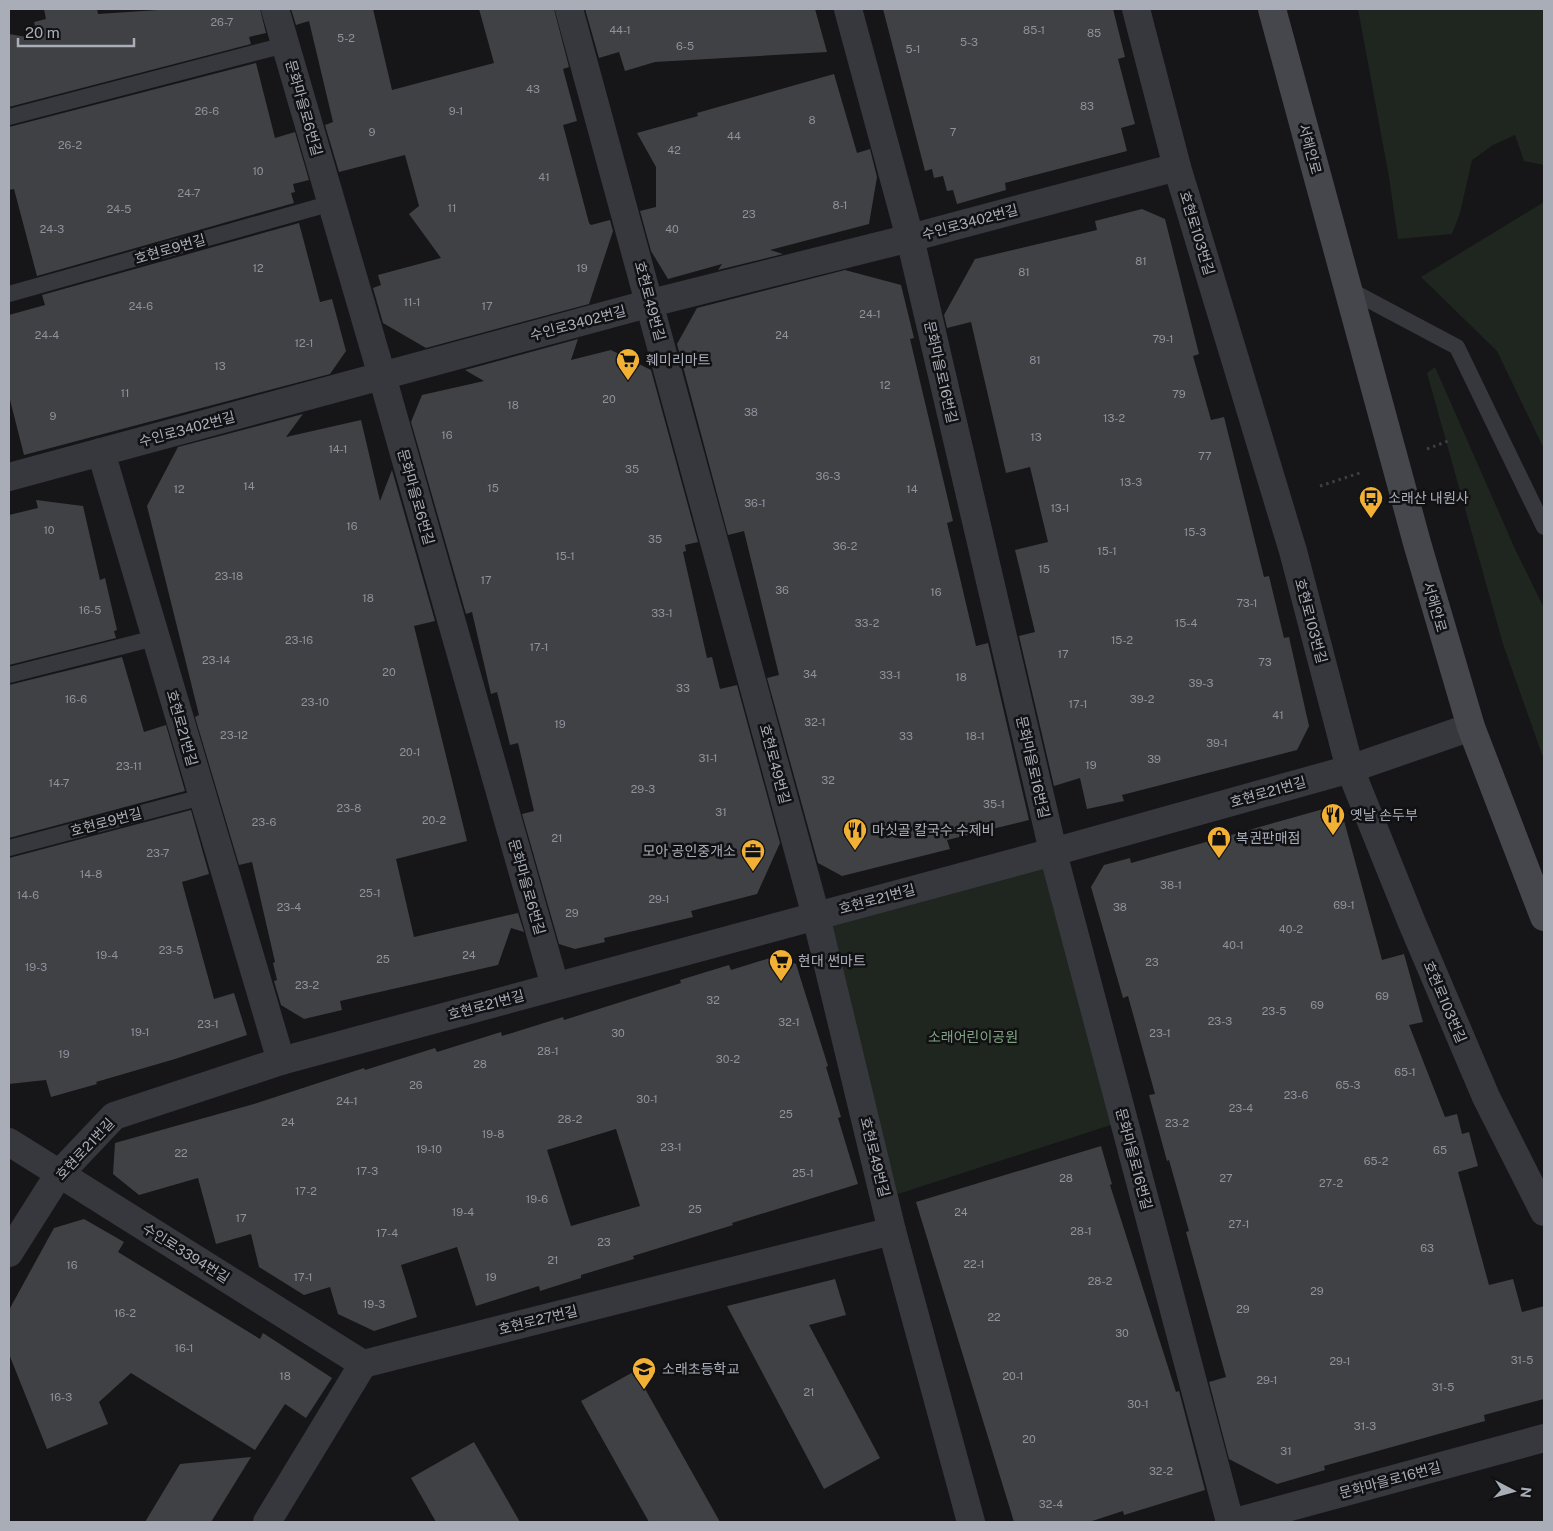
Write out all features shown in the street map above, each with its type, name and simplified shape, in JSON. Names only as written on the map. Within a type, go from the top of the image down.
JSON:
[{"type":"main road","name":"서해안로","points":[[1272,9],[1417,543],[1470,727],[1544,917]]},
{"type":"street","name":"문화마을로6번길","points":[[275,9],[382,376],[555,986]]},
{"type":"street","name":"호현로49번길","points":[[569,9],[651,303],[816,916],[892,1231],[972,1522]]},
{"type":"street","name":"문화마을로16번길","points":[[848,9],[910,238],[1053,852],[1230,1522]]},
{"type":"street","name":"호현로103번길","points":[[1136,9],[1177,167],[1293,552],[1350,769],[1412,923],[1486,1097],[1544,1212]]},
{"type":"street","name":"수인로3402번길","points":[[9,477],[651,303],[910,238],[1177,167]]},
{"type":"street","name":"호현로21번길","points":[[101,452],[280,1061]]},
{"type":"street","name":"호현로21번길","points":[[9,1253],[59,1174],[114,1116],[280,1061],[1053,852],[1350,769],[1470,727]]},
{"type":"street","name":"수인로3394번길","points":[[9,1142],[363,1364]]},
{"type":"street","name":"호현로27번길","points":[[363,1364],[892,1231]]},
{"type":"street","points":[[267,1522],[363,1364]]},
{"type":"street","name":"문화마을로16번길","points":[[1236,1522],[1544,1438]]},
{"type":"lane","points":[[9,117],[285,45]]},
{"type":"lane","name":"호현로9번길","points":[[9,294],[332,203]]},
{"type":"lane","points":[[1348,289],[1456,347],[1544,527]]},
{"type":"lane","points":[[9,675],[155,638]]},
{"type":"lane","name":"호현로9번길","points":[[9,848],[202,797]]},
{"type":"green space","points":[[1358,9],[1544,9],[1544,165],[1524,161],[1515,135],[1493,145],[1472,160],[1460,213],[1452,234],[1398,239],[1389,177]]},
{"type":"green space","points":[[1544,202],[1544,449],[1497,351],[1421,277]]},
{"type":"green space","points":[[1435,367],[1515,549],[1544,608],[1544,760],[1503,644],[1427,373]]},
{"type":"green space","name":"소래어린이공원","points":[[1048,863],[1117,1123],[892,1196],[825,923]]},
{"type":"building","points":[[44,9],[97,9],[98,14],[173,9],[260,9],[266,33],[249,37],[251,44],[9,107],[9,34],[38,39],[34,22],[46,19]]},
{"type":"building","points":[[291,9],[373,9],[392,90],[494,63],[479,9],[554,9],[569,67],[563,69],[577,121],[563,125],[589,223],[591,225],[610,220],[613,231],[589,304],[426,348],[383,323],[373,288],[381,285],[378,275],[441,258],[409,214],[419,206],[405,155],[339,172],[325,125],[333,122],[309,21],[296,25]]},
{"type":"building","points":[[585,9],[815,9],[827,52],[655,62],[625,71],[619,52],[599,58]]},
{"type":"building","points":[[883,9],[1113,9],[1125,57],[1118,59],[1135,124],[1121,128],[1127,151],[1005,183],[1006,190],[957,204],[953,190],[947,191],[943,176],[934,178],[932,169],[925,171]]},
{"type":"building","points":[[256,63],[275,138],[295,132],[309,180],[293,184],[295,192],[291,193],[294,203],[37,276],[14,189],[9,190],[9,127]]},
{"type":"building","points":[[834,74],[857,153],[870,149],[877,177],[869,224],[770,250],[783,254],[718,270],[722,264],[668,279],[651,251],[640,211],[656,207],[656,167],[637,133],[698,116],[697,113]]},
{"type":"building","points":[[1142,209],[1165,219],[1199,354],[1193,356],[1211,420],[1224,417],[1264,577],[1269,576],[1284,638],[1289,637],[1309,726],[1297,750],[1122,795],[1124,801],[1087,809],[1080,778],[1054,786],[1019,636],[1035,632],[1015,550],[1048,542],[1030,467],[1006,473],[971,322],[947,328],[944,315],[975,259],[1097,230],[1095,221]]},
{"type":"building","points":[[299,223],[320,302],[332,299],[346,351],[330,374],[24,455],[9,396],[9,315],[45,305],[42,295]]},
{"type":"building","points":[[845,270],[901,285],[914,338],[910,339],[953,521],[947,523],[976,646],[988,643],[1029,820],[947,840],[950,849],[842,876],[818,863],[767,678],[779,675],[744,531],[728,535],[677,344],[697,308]]},
{"type":"building","points":[[578,339],[571,360],[611,350],[651,370],[698,542],[685,545],[686,551],[683,552],[707,658],[712,657],[720,689],[737,685],[780,843],[757,894],[691,911],[693,917],[604,938],[605,942],[575,949],[559,944],[522,814],[534,811],[518,743],[510,745],[497,692],[491,694],[472,612],[466,614],[411,422],[422,395],[484,381],[465,370]]},
{"type":"building","points":[[303,414],[286,437],[361,420],[380,501],[392,470],[435,621],[414,626],[467,841],[396,859],[414,937],[518,913],[524,932],[511,928],[498,965],[340,1001],[342,1010],[304,1019],[281,1005],[274,981],[277,980],[273,963],[275,962],[252,862],[239,865],[195,717],[199,715],[147,506],[178,447]]},
{"type":"building","points":[[36,500],[83,506],[100,580],[105,578],[117,630],[114,631],[116,638],[9,665],[9,515],[38,508]]},
{"type":"building","points":[[122,657],[144,732],[166,725],[185,791],[9,838],[9,685]]},
{"type":"building","points":[[1327,808],[1343,817],[1382,960],[1404,954],[1423,1022],[1409,1025],[1445,1117],[1457,1114],[1462,1134],[1469,1132],[1478,1166],[1458,1172],[1489,1285],[1513,1279],[1522,1312],[1544,1306],[1544,1399],[1484,1415],[1485,1421],[1324,1466],[1325,1470],[1277,1484],[1229,1459],[1209,1382],[1226,1377],[1186,1232],[1189,1231],[1149,1095],[1155,1094],[1128,996],[1123,998],[1091,887],[1104,865],[1130,858],[1131,863]]},
{"type":"building","points":[[191,810],[209,874],[182,882],[214,999],[234,993],[247,1035],[51,1097],[46,1080],[9,1084],[9,858]]},
{"type":"building","points":[[770,958],[784,959],[796,964],[828,1066],[826,1067],[841,1117],[838,1118],[858,1184],[633,1256],[634,1259],[581,1275],[581,1278],[540,1291],[539,1286],[476,1306],[457,1247],[401,1265],[417,1317],[374,1331],[338,1314],[330,1287],[304,1295],[259,1267],[251,1234],[216,1244],[198,1178],[139,1195],[113,1174],[115,1143],[254,1104],[364,1068],[365,1070],[435,1048],[437,1052],[501,1032],[502,1036],[563,1017],[564,1020],[681,983],[680,980],[729,965],[731,970]],"holes":[[[616,1129],[640,1206],[571,1226],[547,1150]]]},
{"type":"building","points":[[1101,1146],[1112,1184],[1110,1185],[1176,1392],[1179,1391],[1205,1490],[1124,1515],[1123,1511],[1089,1522],[1014,1522],[916,1202]]},
{"type":"building","points":[[84,1219],[124,1242],[118,1252],[260,1339],[263,1333],[332,1378],[306,1418],[285,1404],[255,1450],[131,1373],[99,1402],[108,1424],[47,1449],[9,1354],[9,1310],[54,1228]]},
{"type":"building","points":[[835,1279],[846,1315],[809,1325],[880,1458],[824,1489],[727,1306]]},
{"type":"building","points":[[635,1371],[720,1522],[649,1522],[581,1401]]},
{"type":"building","points":[[474,1442],[520,1522],[436,1522],[411,1478]]},
{"type":"building","points":[[251,1457],[211,1522],[145,1522],[180,1464]]},
{"type":"place","name":"훼미리마트","points":[[628,381]]},
{"type":"place","name":"소래산 내원사","points":[[1371,519]]},
{"type":"place","name":"옛날 손두부","points":[[1333,836]]},
{"type":"place","name":"마싯골 칼국수 수제비","points":[[855,851]]},
{"type":"place","name":"복권판매점","points":[[1219,859]]},
{"type":"place","name":"모아 공인중개소","points":[[753,872]]},
{"type":"place","name":"현대 썬마트","points":[[781,982]]},
{"type":"place","name":"소래초등학교","points":[[644,1390]]}]
